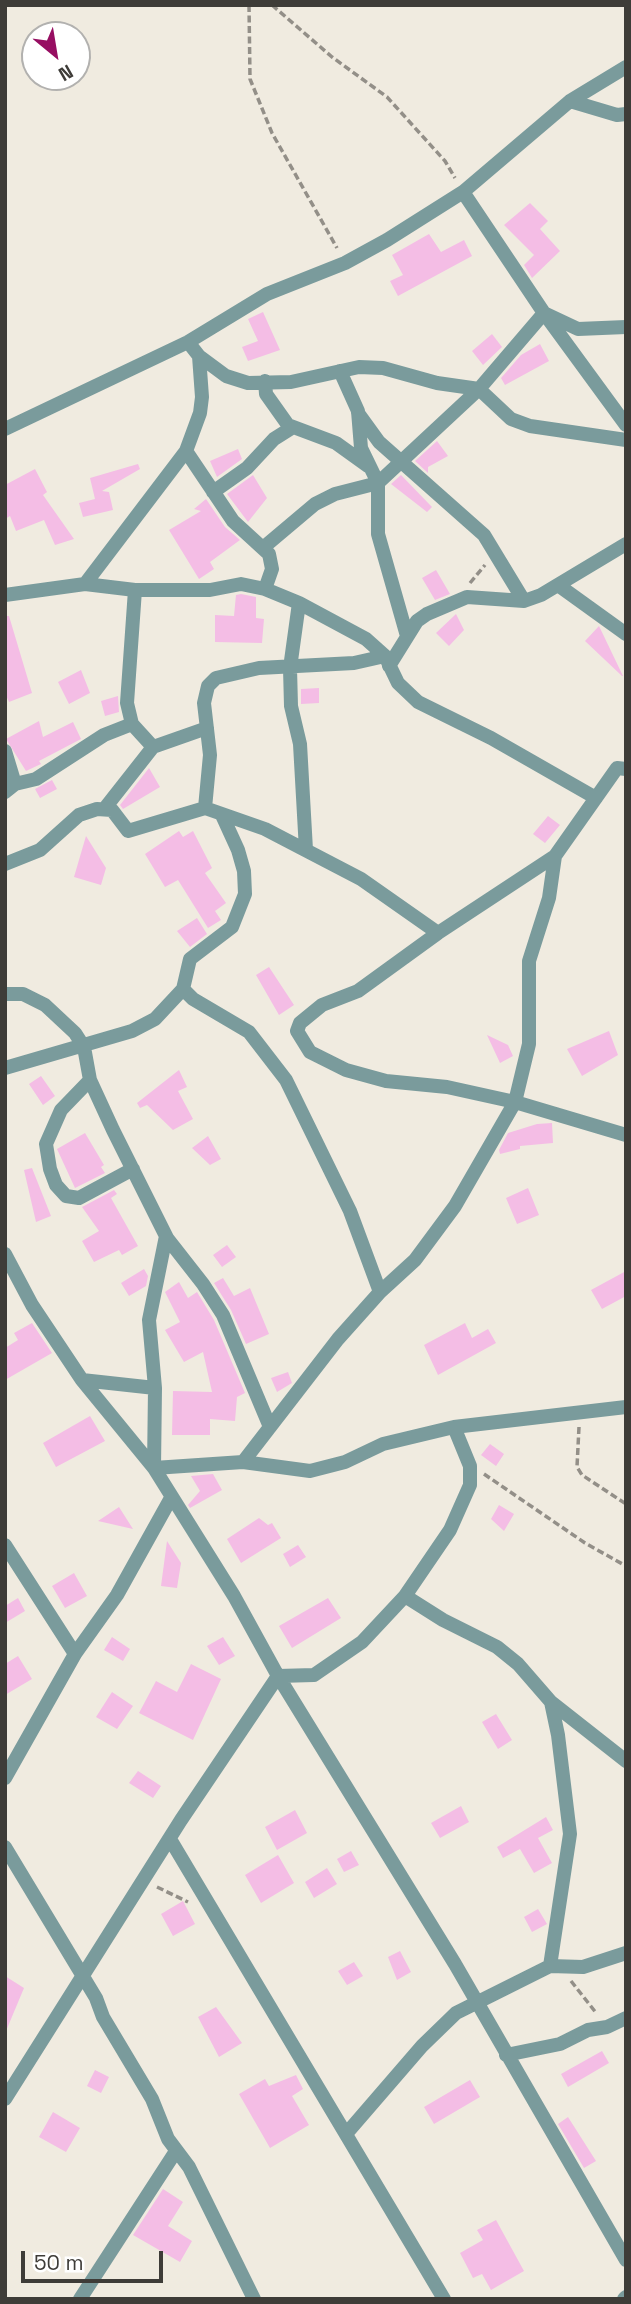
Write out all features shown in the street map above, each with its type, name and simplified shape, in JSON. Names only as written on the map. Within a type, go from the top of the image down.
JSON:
[{"type":"street","points":[[5,429],[188,342],[267,294],[345,262],[463,192],[570,100],[626,67]]},
{"type":"street","points":[[570,100],[617,114],[626,114]]},
{"type":"street","points":[[463,192],[544,313],[626,425]]},
{"type":"street","points":[[544,313],[578,329],[626,327]]},
{"type":"street","points":[[264,547],[299,515],[335,494],[378,484],[479,389],[544,313]]},
{"type":"street","points":[[188,342],[199,356],[226,376],[248,383],[291,382],[340,371],[383,368],[437,383],[479,389],[511,419],[530,426],[608,435],[626,440]]},
{"type":"street","points":[[85,584],[186,450],[200,414],[202,397],[199,356]]},
{"type":"street","points":[[340,371],[358,411],[379,442],[484,535],[524,601]]},
{"type":"street","points":[[265,381],[266,394],[275,410],[293,427],[336,443],[372,469]]},
{"type":"street","points":[[358,411],[361,447],[378,484],[378,534],[407,636]]},
{"type":"street","points":[[213,492],[247,468],[274,439],[293,427]]},
{"type":"street","points":[[186,450],[233,521],[264,547],[272,561],[265,589]]},
{"type":"street","points":[[205,808],[210,755],[205,704],[208,686],[216,678],[258,668],[387,661],[417,621],[455,601],[480,596],[524,601],[558,585],[626,544]]},
{"type":"street","points":[[5,595],[85,584],[135,590],[211,590],[230,584],[265,589],[355,632],[387,661],[398,683],[418,702],[491,738],[596,798]]},
{"type":"street","points":[[558,585],[626,634]]},
{"type":"street","points":[[135,590],[127,703],[132,724],[153,747]]},
{"type":"street","points":[[299,603],[290,668],[290,706],[300,744],[306,850]]},
{"type":"street","points":[[5,751],[10,788],[36,779],[88,744],[122,726],[132,724]]},
{"type":"street","points":[[5,864],[40,850],[79,815],[105,808],[153,747],[207,729]]},
{"type":"street","points":[[626,753],[622,769],[596,798],[555,856],[438,933],[358,991],[322,1006],[300,1023],[297,1031],[310,1052],[346,1070],[386,1082],[447,1087],[515,1102],[626,1135]]},
{"type":"street","points":[[105,808],[115,812],[128,831],[205,808],[265,829],[361,879],[438,933]]},
{"type":"street","points":[[5,1069],[132,1031],[155,1018],[183,989],[190,959],[232,927],[245,894],[244,871],[239,850],[222,815]]},
{"type":"street","points":[[243,1462],[338,1339],[380,1292],[415,1260],[455,1206],[515,1102],[529,1044],[529,961],[550,898],[555,856]]},
{"type":"street","points":[[183,989],[193,999],[249,1032],[286,1080],[350,1211],[380,1292]]},
{"type":"street","points":[[5,994],[23,993],[45,1004],[61,1017],[83,1047],[90,1080],[166,1236],[223,1315],[270,1427]]},
{"type":"street","points":[[90,1080],[61,1110],[46,1144],[56,1185],[66,1196],[79,1198],[134,1169]]},
{"type":"street","points":[[154,1468],[155,1388],[149,1320],[166,1236]]},
{"type":"street","points":[[5,1254],[32,1304],[82,1380],[154,1468],[234,1596],[278,1676],[477,2003],[626,2260]]},
{"type":"street","points":[[82,1380],[155,1388]]},
{"type":"street","points":[[154,1468],[243,1462],[280,1468],[328,1468],[383,1444],[454,1427],[626,1407]]},
{"type":"street","points":[[278,1676],[302,1677],[323,1671],[362,1642],[405,1596],[464,1504],[470,1485],[470,1466],[454,1427]]},
{"type":"street","points":[[5,1778],[75,1654],[117,1595],[170,1497]]},
{"type":"street","points":[[5,1545],[75,1654]]},
{"type":"street","points":[[405,1596],[443,1620],[497,1647],[518,1664],[551,1702],[626,1761]]},
{"type":"street","points":[[5,2099],[142,1882],[278,1676]]},
{"type":"street","points":[[550,1966],[570,1834],[558,1735],[551,1702]]},
{"type":"street","points":[[170,1839],[439,2296]]},
{"type":"street","points":[[5,1847],[152,2099],[176,2151],[189,2166],[252,2297]]},
{"type":"street","points":[[346,2134],[434,2033],[456,2013],[550,1966],[583,1967],[626,1953]]},
{"type":"street","points":[[506,2055],[560,2044],[588,2030],[607,2027],[626,2018]]},
{"type":"street","points":[[79,2299],[176,2151]]},
{"type":"path","points":[[249,5],[250,79],[272,133],[345,262]]},
{"type":"path","points":[[272,5],[332,57],[387,97],[445,161],[463,192]]},
{"type":"path","points":[[455,601],[494,555]]},
{"type":"path","points":[[580,1411],[577,1467],[582,1475],[626,1504]]},
{"type":"path","points":[[470,1466],[585,1543],[626,1566]]},
{"type":"path","points":[[142,1882],[215,1914]]},
{"type":"path","points":[[550,1966],[571,1981],[607,2027]]},
{"type":"building","points":[[530,203],[548,221],[540,229],[560,251],[532,278],[524,265],[534,255],[504,225]]},
{"type":"building","points":[[429,234],[441,252],[464,240],[472,256],[398,296],[390,281],[403,275],[392,255]]},
{"type":"building","points":[[263,312],[280,350],[248,361],[242,347],[258,341],[248,319]]},
{"type":"building","points":[[492,334],[502,347],[483,365],[472,351]]},
{"type":"building","points":[[540,344],[549,361],[505,385],[501,378],[521,355]]},
{"type":"building","points":[[437,441],[448,456],[428,467],[428,473],[415,461]]},
{"type":"building","points":[[238,449],[242,459],[217,477],[210,461]]},
{"type":"building","points":[[138,464],[140,469],[102,491],[109,492],[113,510],[83,517],[79,503],[95,499],[90,478]]},
{"type":"building","points":[[35,469],[47,492],[43,495],[74,539],[55,545],[44,520],[16,531],[10,516],[5,519],[5,485]]},
{"type":"building","points":[[253,475],[267,498],[248,522],[227,494]]},
{"type":"building","points":[[401,475],[432,507],[427,512],[391,484]]},
{"type":"building","points":[[206,499],[225,527],[240,540],[210,562],[214,569],[199,579],[169,530],[201,511],[194,509]]},
{"type":"building","points":[[436,570],[450,594],[435,600],[422,578]]},
{"type":"building","points":[[236,595],[256,597],[256,618],[264,619],[262,643],[215,642],[215,615],[234,616]]},
{"type":"building","points":[[456,614],[464,630],[449,646],[436,633]]},
{"type":"building","points":[[5,616],[9,616],[32,693],[9,702],[5,693]]},
{"type":"building","points":[[599,626],[623,676],[585,641]]},
{"type":"building","points":[[81,670],[90,693],[69,704],[58,682]]},
{"type":"building","points":[[319,688],[319,703],[301,704],[301,689]]},
{"type":"building","points":[[118,696],[119,712],[105,716],[101,701]]},
{"type":"building","points":[[39,721],[43,737],[73,722],[81,739],[39,761],[41,764],[26,771],[6,739]]},
{"type":"building","points":[[149,768],[160,787],[123,809],[120,805]]},
{"type":"building","points":[[52,780],[57,789],[40,798],[35,789]]},
{"type":"building","points":[[548,816],[560,825],[545,843],[533,834]]},
{"type":"building","points":[[179,831],[183,837],[193,831],[212,868],[205,873],[226,903],[215,911],[221,920],[208,928],[178,880],[165,887],[145,854]]},
{"type":"building","points":[[86,836],[106,868],[101,885],[74,877]]},
{"type":"building","points":[[197,918],[207,934],[190,947],[177,931]]},
{"type":"building","points":[[269,967],[294,1005],[279,1015],[256,975]]},
{"type":"building","points":[[609,1031],[618,1055],[582,1076],[567,1049]]},
{"type":"building","points":[[487,1035],[508,1045],[513,1056],[500,1063]]},
{"type":"building","points":[[179,1070],[187,1087],[178,1091],[193,1119],[173,1130],[147,1105],[140,1108],[137,1103]]},
{"type":"building","points":[[41,1076],[55,1096],[43,1105],[29,1084]]},
{"type":"building","points":[[552,1123],[553,1143],[520,1146],[520,1149],[500,1154],[499,1150],[508,1133],[537,1124]]},
{"type":"building","points":[[85,1133],[104,1165],[101,1167],[105,1173],[75,1188],[57,1149]]},
{"type":"building","points":[[208,1136],[221,1159],[210,1165],[192,1148]]},
{"type":"building","points":[[32,1168],[51,1216],[36,1222],[24,1170]]},
{"type":"building","points":[[528,1188],[539,1215],[517,1224],[506,1198]]},
{"type":"building","points":[[114,1190],[117,1194],[111,1198],[138,1246],[122,1255],[119,1250],[94,1262],[82,1241],[99,1231],[82,1207]]},
{"type":"building","points":[[227,1245],[236,1257],[222,1267],[213,1255]]},
{"type":"building","points":[[144,1269],[148,1276],[146,1286],[129,1296],[121,1283]]},
{"type":"building","points":[[626,1271],[626,1296],[602,1309],[591,1290]]},
{"type":"building","points":[[223,1278],[234,1296],[250,1288],[269,1334],[246,1344],[231,1310],[214,1283]]},
{"type":"building","points":[[179,1282],[188,1298],[197,1292],[214,1320],[245,1393],[237,1397],[235,1421],[210,1419],[210,1435],[172,1435],[173,1391],[212,1392],[203,1352],[184,1362],[165,1330],[180,1322],[165,1292]]},
{"type":"building","points":[[32,1323],[52,1353],[5,1380],[5,1348],[18,1340],[14,1333]]},
{"type":"building","points":[[465,1323],[472,1338],[488,1329],[496,1343],[438,1375],[424,1345]]},
{"type":"building","points":[[288,1372],[292,1383],[277,1392],[271,1378]]},
{"type":"building","points":[[90,1416],[105,1441],[56,1467],[43,1443]]},
{"type":"building","points":[[490,1444],[504,1454],[496,1466],[481,1455]]},
{"type":"building","points":[[213,1474],[222,1490],[190,1508],[188,1505],[200,1491],[191,1476]]},
{"type":"building","points":[[499,1505],[514,1514],[504,1531],[491,1519]]},
{"type":"building","points":[[119,1507],[133,1529],[98,1521]]},
{"type":"building","points":[[259,1518],[268,1525],[272,1523],[281,1538],[241,1563],[227,1539]]},
{"type":"building","points":[[167,1541],[181,1563],[177,1588],[161,1586]]},
{"type":"building","points":[[298,1545],[306,1557],[290,1567],[283,1554]]},
{"type":"building","points":[[74,1573],[87,1596],[65,1608],[52,1586]]},
{"type":"building","points":[[18,1598],[25,1611],[5,1623],[5,1606]]},
{"type":"building","points":[[328,1598],[341,1618],[292,1648],[279,1626]]},
{"type":"building","points":[[112,1637],[130,1649],[123,1661],[104,1650]]},
{"type":"building","points":[[223,1637],[235,1656],[219,1665],[207,1646]]},
{"type":"building","points":[[18,1656],[32,1679],[5,1695],[5,1664]]},
{"type":"building","points":[[191,1664],[221,1679],[193,1740],[139,1713],[156,1681],[177,1692]]},
{"type":"building","points":[[112,1692],[133,1706],[117,1729],[96,1717]]},
{"type":"building","points":[[496,1714],[512,1740],[498,1749],[482,1722]]},
{"type":"building","points":[[138,1771],[161,1786],[153,1798],[129,1783]]},
{"type":"building","points":[[461,1806],[469,1822],[440,1838],[431,1823]]},
{"type":"building","points":[[295,1810],[307,1833],[277,1850],[265,1827]]},
{"type":"building","points":[[546,1817],[553,1830],[538,1838],[552,1863],[534,1873],[520,1849],[503,1858],[497,1847]]},
{"type":"building","points":[[351,1851],[359,1865],[344,1872],[337,1859]]},
{"type":"building","points":[[278,1855],[294,1883],[261,1903],[245,1875]]},
{"type":"building","points":[[327,1868],[337,1884],[314,1898],[305,1882]]},
{"type":"building","points":[[183,1901],[195,1924],[173,1936],[161,1914]]},
{"type":"building","points":[[538,1909],[547,1924],[532,1932],[524,1917]]},
{"type":"building","points":[[400,1951],[411,1972],[397,1980],[388,1957]]},
{"type":"building","points":[[354,1962],[363,1976],[347,1985],[338,1971]]},
{"type":"building","points":[[5,1976],[24,1988],[6,2031],[5,2031]]},
{"type":"building","points":[[216,2007],[242,2043],[219,2057],[198,2017]]},
{"type":"building","points":[[602,2051],[609,2063],[568,2087],[561,2074]]},
{"type":"building","points":[[95,2070],[109,2077],[101,2093],[87,2086]]},
{"type":"building","points":[[296,2075],[303,2089],[292,2096],[309,2125],[270,2148],[239,2094],[265,2079],[269,2086]]},
{"type":"building","points":[[470,2080],[480,2097],[434,2124],[424,2107]]},
{"type":"building","points":[[53,2112],[80,2128],[66,2152],[39,2137]]},
{"type":"building","points":[[568,2117],[596,2161],[584,2168],[558,2124]]},
{"type":"building","points":[[163,2189],[183,2202],[168,2226],[192,2241],[180,2262],[133,2235]]},
{"type":"building","points":[[496,2220],[524,2271],[491,2290],[482,2274],[473,2278],[460,2253],[483,2240],[477,2230]]}]
